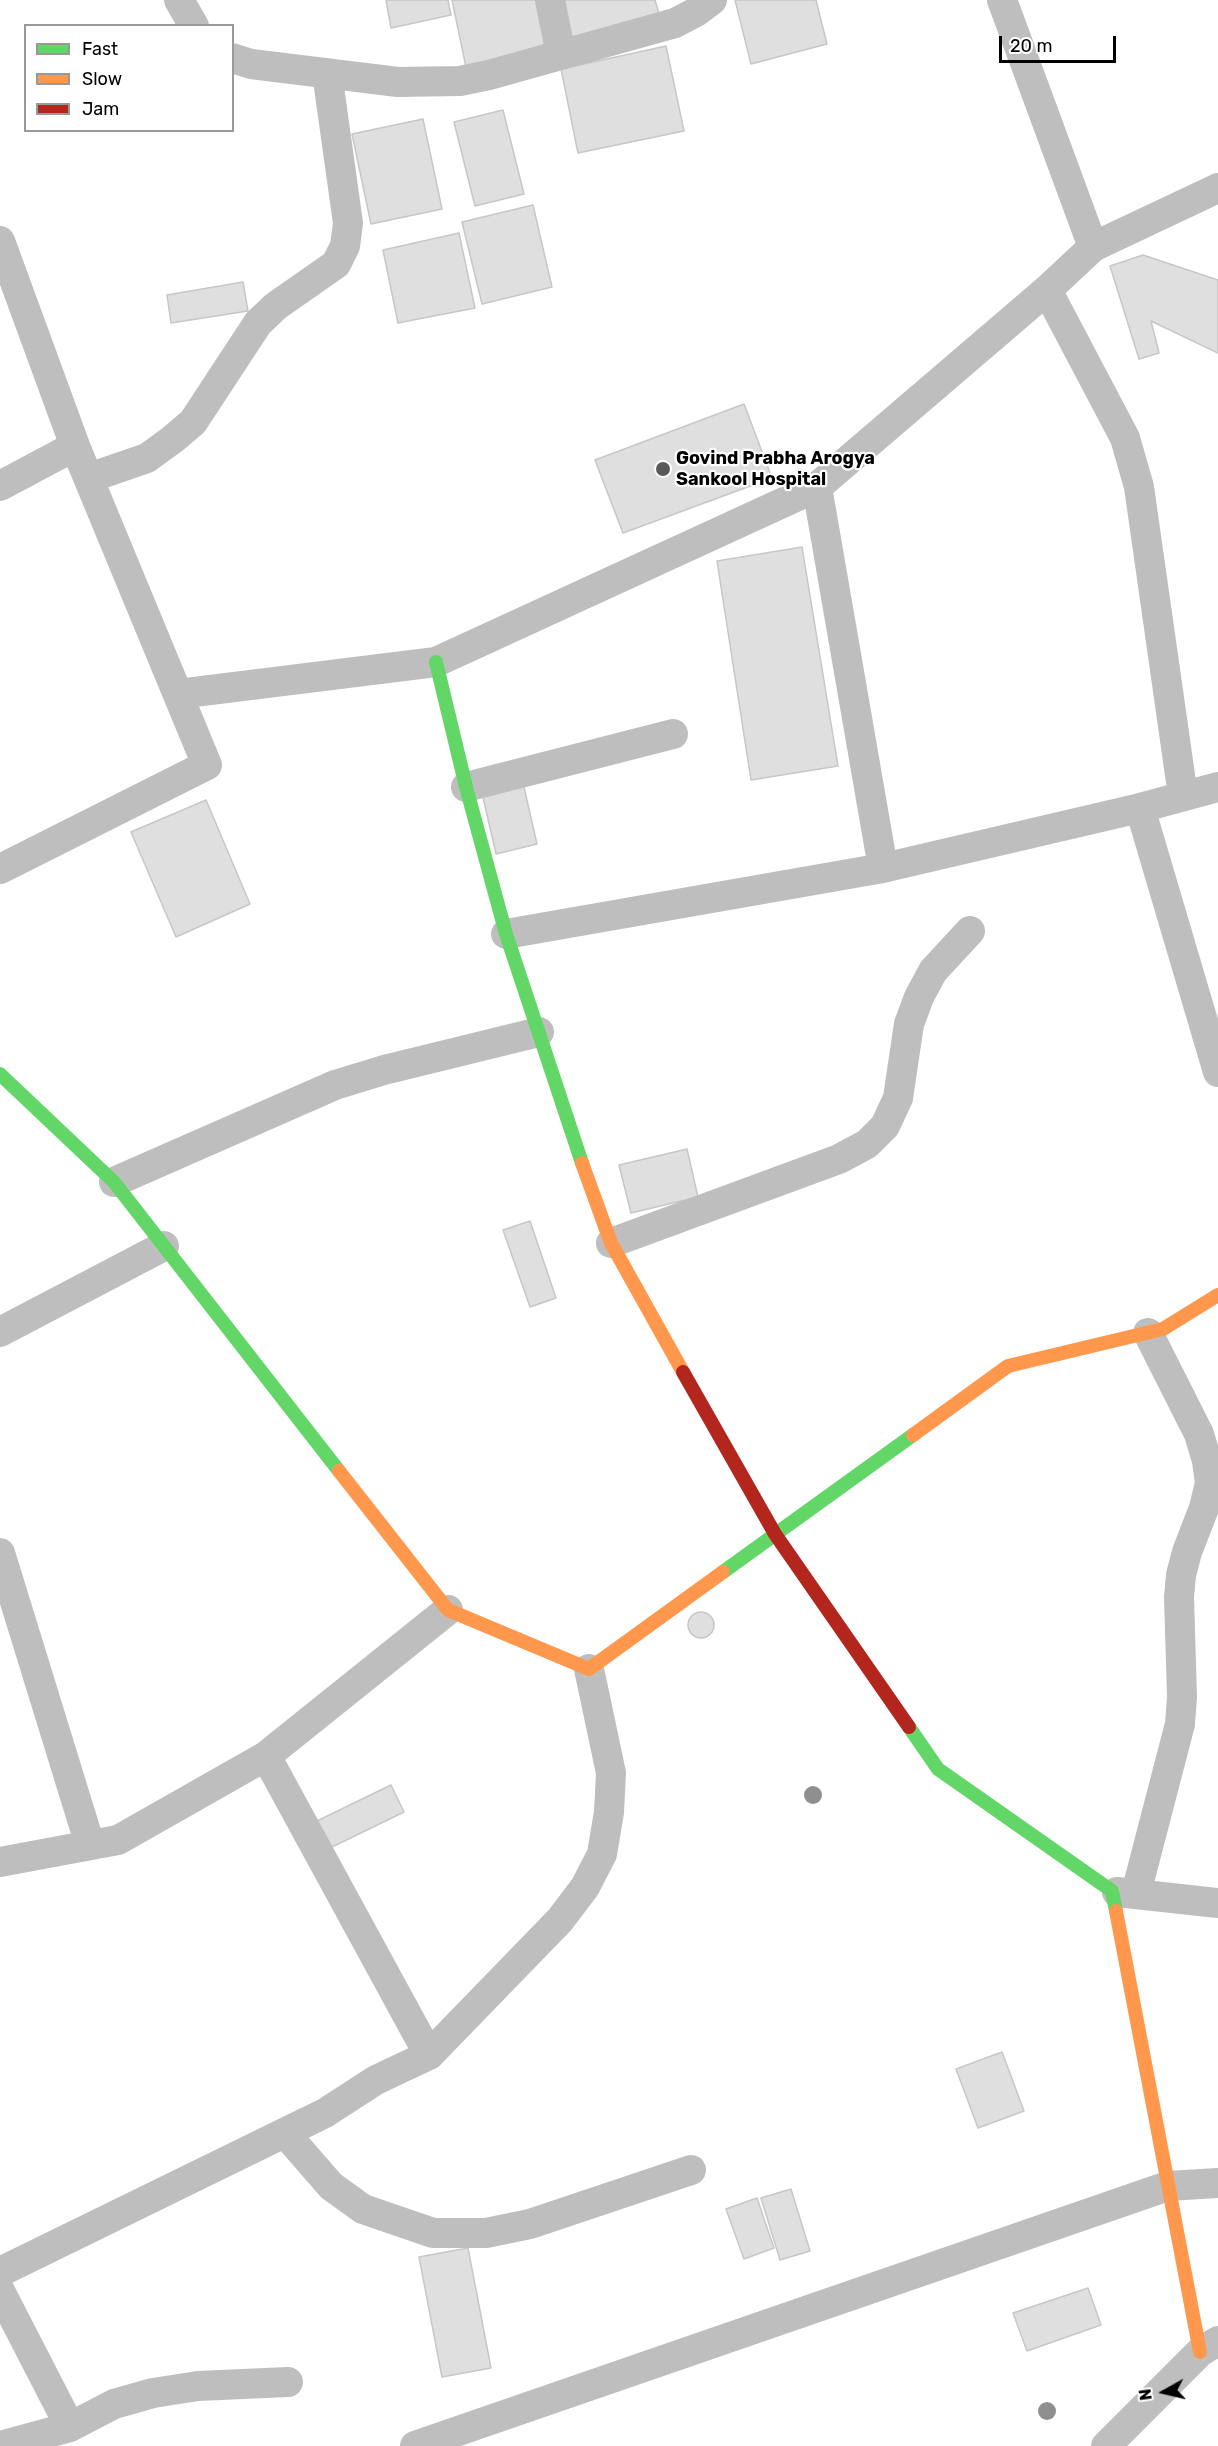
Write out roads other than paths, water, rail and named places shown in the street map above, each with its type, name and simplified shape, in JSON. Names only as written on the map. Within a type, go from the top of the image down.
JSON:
[{"type":"street","points":[[179,0],[193,24]]},
{"type":"street","points":[[550,0],[561,55]]},
{"type":"street","points":[[234,59],[251,64],[398,82],[460,81],[675,23],[712,0]]},
{"type":"street","points":[[1002,0],[1093,247]]},
{"type":"street","points":[[89,478],[147,458],[193,422],[258,323],[276,306],[336,264],[345,246],[348,222],[327,73]]},
{"type":"street","points":[[178,694],[436,662],[817,487],[1047,290],[1093,247],[1218,188]]},
{"type":"street","points":[[1189,202],[1218,210]]},
{"type":"street","points":[[0,241],[75,446],[207,765],[0,869]]},
{"type":"street","points":[[1047,290],[1125,438],[1139,487],[1183,796]]},
{"type":"street","points":[[0,486],[75,446]]},
{"type":"street","points":[[817,487],[883,868]]},
{"type":"street","points":[[436,662],[466,787],[506,934],[563,1111],[611,1243],[775,1534],[938,1769],[1124,1892],[1218,1903]]},
{"type":"street","points":[[466,787],[673,734]]},
{"type":"street","points":[[506,934],[883,868],[1140,808],[1218,787]]},
{"type":"street","points":[[1140,808],[1218,1072]]},
{"type":"street","points":[[611,1243],[839,1159],[867,1144],[885,1126],[898,1098],[909,1024],[919,997],[933,971],[970,930]]},
{"type":"street","points":[[114,1182],[335,1085],[384,1070],[539,1032]]},
{"type":"street","points":[[0,1074],[114,1182],[448,1610],[589,1669]]},
{"type":"street","points":[[0,1332],[164,1246]]},
{"type":"street","points":[[589,1669],[1008,1366],[1163,1329],[1218,1295]]},
{"type":"street","points":[[1106,2446],[1209,2346],[1168,2186],[1124,1892],[1180,1724],[1182,1697],[1179,1597],[1181,1575],[1210,1483],[1207,1461],[1199,1434],[1148,1333]]},
{"type":"street","points":[[0,1553],[90,1845]]},
{"type":"street","points":[[0,1862],[118,1840],[266,1756],[448,1610]]},
{"type":"street","points":[[0,2272],[325,2113],[376,2080],[429,2055],[560,1920],[585,1887],[602,1854],[609,1812],[610,1773],[589,1669]]},
{"type":"street","points":[[266,1756],[429,2055]]},
{"type":"street","points":[[285,2133],[330,2186],[363,2209],[433,2233],[486,2233],[530,2224],[691,2170]]},
{"type":"street","points":[[415,2446],[1168,2186],[1218,2183]]},
{"type":"street","points":[[0,2291],[70,2427]]},
{"type":"street","points":[[0,2446],[70,2427],[114,2404],[153,2393],[198,2386],[288,2382]]},
{"type":"place","name":"Govind Prabha Arogya Sankool Hospital","points":[[663,469]]}]
